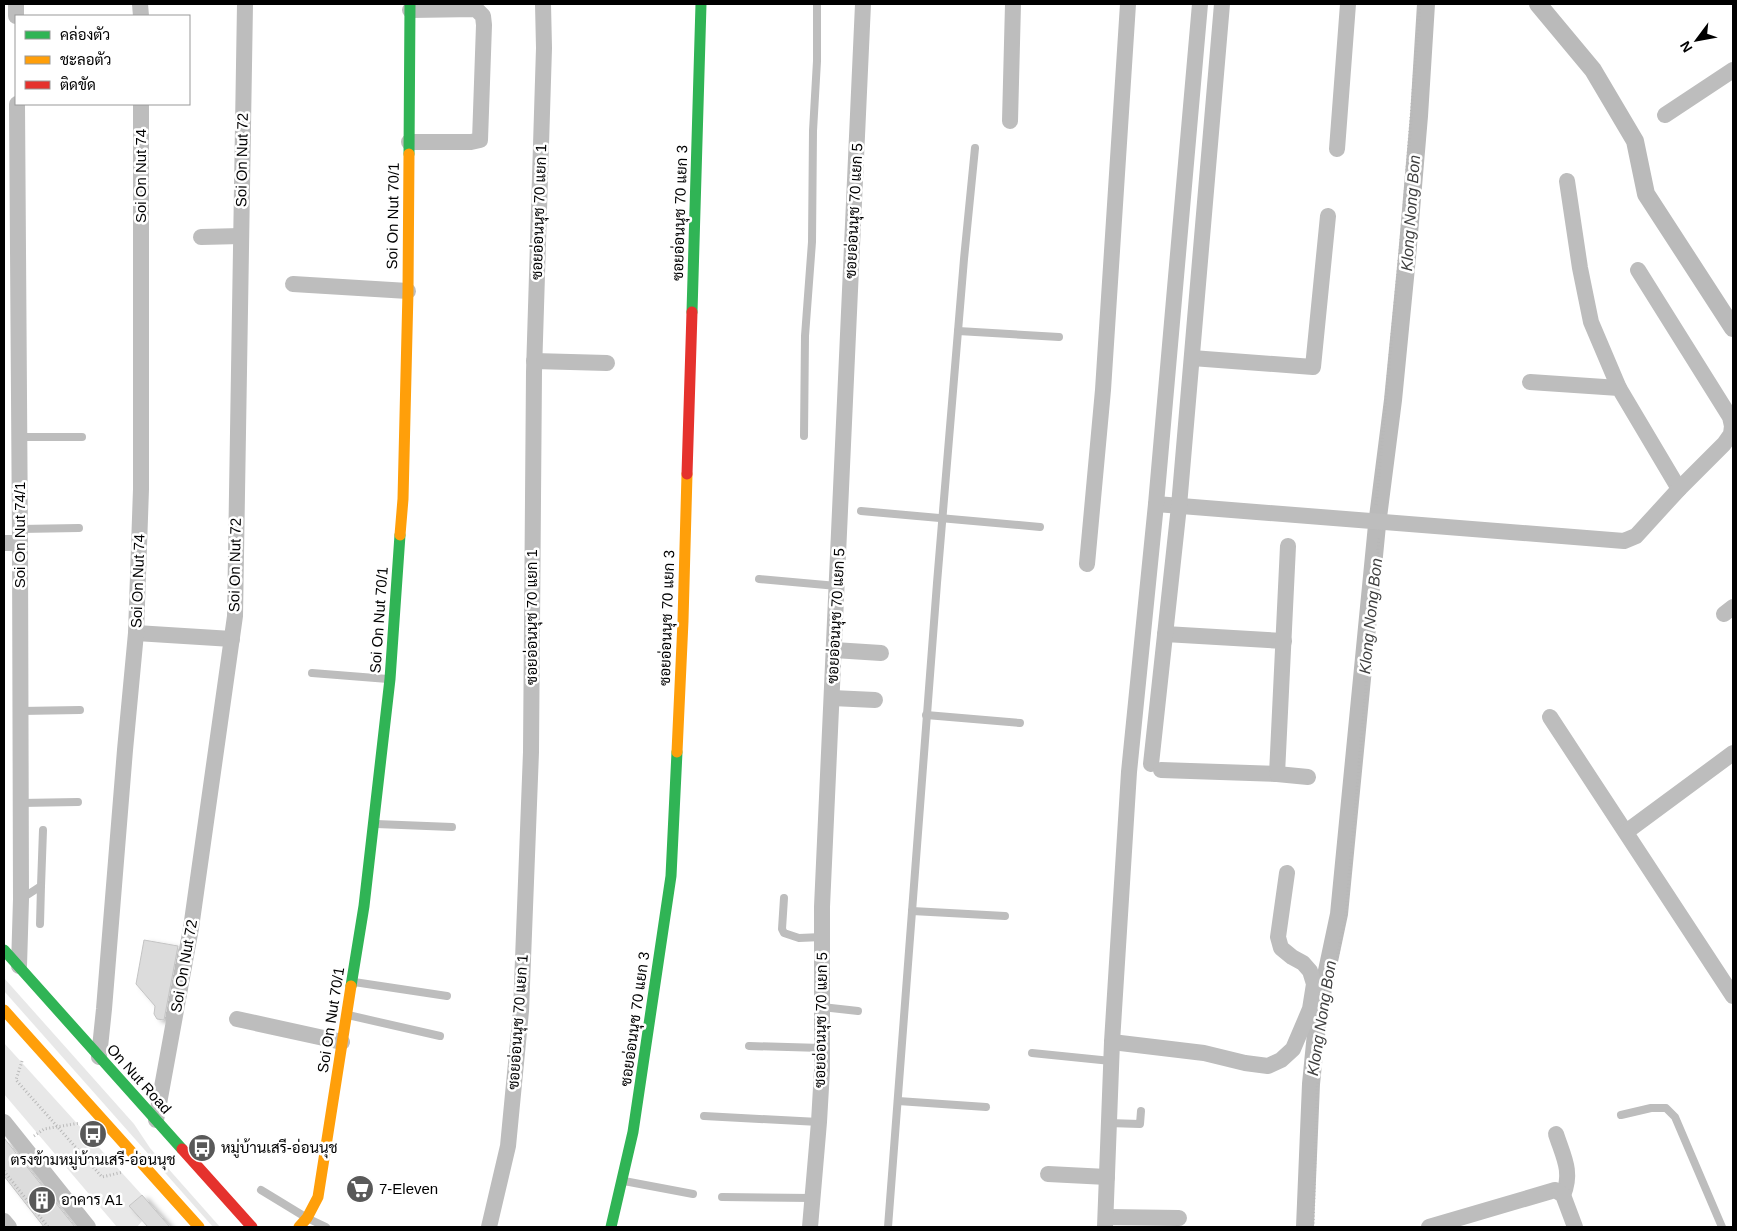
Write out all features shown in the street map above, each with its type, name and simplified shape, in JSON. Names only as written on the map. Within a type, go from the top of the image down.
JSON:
[{"type":"street","name":"Soi On Nut 72","points":[[156,1120],[191,928],[235,616],[245,4]]},
{"type":"street","name":"ซอยอ่อนนุช 70 แยก 1","points":[[489,1227],[508,1146],[521,1011],[531,752],[534,361],[544,4]]},
{"type":"street","name":"ซอยอ่อนนุช 70 แยก 3","points":[[611,1227],[633,1132],[671,876],[683,621],[701,4]]},
{"type":"street","name":"ซอยอ่อนนุช 70 แยก 5","points":[[810,1227],[820,1122],[822,937],[863,4]]},
{"type":"street","points":[[1010,121],[1013,4]]},
{"type":"street","points":[[1088,564],[1103,390],[1128,4]]},
{"type":"street","points":[[1179,1218],[1105,1222],[1111,1060],[1129,772],[1156,504],[1200,4]]},
{"type":"street","points":[[1222,4],[1179,506],[1165,634],[1156,767],[1308,777]]},
{"type":"street","points":[[1337,149],[1348,4]]},
{"type":"street","points":[[409,142],[471,142],[480,140],[484,25],[483,16],[476,9],[410,7]]},
{"type":"street","name":"Soi On Nut 70/1","points":[[303,1223],[318,1197],[364,906],[390,679],[403,499],[408,291],[410,7]]},
{"type":"street","points":[[1665,115],[1733,70]]},
{"type":"street","name":"Soi On Nut 74/1","points":[[17,105],[21,711],[19,966]]},
{"type":"street","name":"Soi On Nut 74","points":[[99,1057],[136,633],[141,489],[141,105]]},
{"type":"street","points":[[1567,181],[1580,268],[1591,322],[1619,388],[1679,489]]},
{"type":"street","points":[[1192,358],[1313,367],[1328,216]]},
{"type":"street","points":[[201,237],[241,236]]},
{"type":"street","points":[[1156,504],[1624,541],[1636,536],[1724,444],[1731,434],[1732,426],[1730,417],[1638,270]]},
{"type":"street","points":[[293,284],[408,291]]},
{"type":"street","points":[[534,361],[607,363]]},
{"type":"street","points":[[1530,382],[1619,388]]},
{"type":"street","points":[[4,543],[20,536]]},
{"type":"street","points":[[1277,774],[1288,546]]},
{"type":"street","points":[[136,633],[232,638]]},
{"type":"street","points":[[1165,634],[1284,641]]},
{"type":"street","points":[[834,650],[881,653]]},
{"type":"street","points":[[832,698],[875,700]]},
{"type":"street","points":[[1550,717],[1733,996]]},
{"type":"street","points":[[1626,832],[1733,753]]},
{"type":"street","points":[[1112,1042],[1204,1053],[1245,1063],[1268,1066],[1281,1060],[1293,1049],[1310,1009],[1314,984],[1310,971],[1303,963],[1281,948],[1278,937],[1287,873]]},
{"type":"street","name":"On Nut Road","points":[[4,950],[252,1227]]},
{"type":"street","points":[[4,1010],[199,1227]]},
{"type":"street","points":[[237,1019],[342,1042]]},
{"type":"street","points":[[4,1122],[88,1227]]},
{"type":"street","points":[[1556,1134],[1568,1170],[1568,1184],[1563,1195]]},
{"type":"street","points":[[1048,1174],[1107,1177]]},
{"type":"street","points":[[1430,1227],[1555,1190],[1563,1195],[1575,1227]]},
{"type":"street","points":[[4,1221],[9,1227]]},
{"type":"lane","points":[[804,436],[805,336],[812,242],[817,4]]},
{"type":"lane","points":[[888,1227],[926,716],[975,148]]},
{"type":"lane","points":[[958,331],[1059,337]]},
{"type":"lane","points":[[20,437],[82,437]]},
{"type":"lane","points":[[862,511],[1040,526]]},
{"type":"lane","points":[[20,536],[79,528]]},
{"type":"lane","points":[[759,579],[837,586]]},
{"type":"lane","points":[[312,673],[390,679]]},
{"type":"lane","points":[[21,711],[80,710]]},
{"type":"lane","points":[[926,716],[1020,723]]},
{"type":"lane","points":[[21,803],[78,802]]},
{"type":"lane","points":[[374,824],[452,827]]},
{"type":"lane","points":[[40,924],[43,830]]},
{"type":"lane","points":[[21,899],[41,886]]},
{"type":"lane","points":[[784,898],[782,929],[784,933],[799,938],[822,937]]},
{"type":"lane","points":[[912,910],[1005,916]]},
{"type":"lane","points":[[352,982],[447,996]]},
{"type":"lane","points":[[822,1007],[858,1011]]},
{"type":"lane","points":[[346,1015],[440,1036]]},
{"type":"lane","points":[[749,1046],[822,1048]]},
{"type":"lane","points":[[1032,1053],[1111,1060]]},
{"type":"lane","points":[[898,1101],[986,1107]]},
{"type":"lane","points":[[1621,1115],[1651,1108],[1666,1108],[1675,1117],[1722,1227]]},
{"type":"lane","points":[[1108,1123],[1140,1124],[1141,1111]]},
{"type":"lane","points":[[704,1116],[820,1122]]},
{"type":"lane","points":[[622,1181],[693,1194]]},
{"type":"lane","points":[[261,1190],[303,1223],[326,1227]]},
{"type":"lane","points":[[722,1197],[812,1198]]},
{"type":"path","points":[[1330,995],[1346,913],[1420,4]]},
{"type":"path","points":[[1313,1227],[1318,1089],[1326,1014]]},
{"type":"path","points":[[23,1058],[16,1080],[56,1127],[102,1177],[124,1172]]},
{"type":"path","points":[[22,1144],[44,1129],[72,1126],[88,1121]]},
{"type":"path","points":[[4,1171],[48,1227]]},
{"type":"shaded area","points":[[4,978],[134,1124],[150,1148],[220,1227],[213,1227],[4,991]]},
{"type":"shaded area","points":[[4,1043],[142,1195],[130,1206],[142,1221],[137,1227],[117,1227],[4,1094]]},
{"type":"building","points":[[144,940],[178,946],[164,1020],[157,1019],[154,1014],[155,1006],[136,984]]},
{"type":"building","name":"อาคาร A1","points":[[4,1138],[75,1227],[44,1227],[4,1176]]},
{"type":"building","points":[[142,1195],[170,1227],[148,1227],[129,1206]]},
{"type":"waterway","name":"Klong Nong Bon","points":[[1305,1227],[1311,1084],[1318,1013],[1339,914],[1377,525],[1393,400],[1407,257],[1426,4]]},
{"type":"waterway","points":[[1538,4],[1593,70],[1635,141],[1646,194],[1733,328]]},
{"type":"traffic: fast","points":[[409,154],[410,4]]},
{"type":"traffic: fast","points":[[692,312],[701,4]]},
{"type":"traffic: fast","points":[[351,986],[364,906],[390,679],[400,535]]},
{"type":"traffic: fast","points":[[611,1227],[633,1132],[671,876],[677,752]]},
{"type":"traffic: fast","points":[[4,950],[182,1149]]},
{"type":"traffic: slow","points":[[400,535],[403,499],[408,291],[409,154]]},
{"type":"traffic: slow","points":[[677,752],[687,474]]},
{"type":"traffic: slow","points":[[299,1227],[307,1218],[318,1197],[351,986]]},
{"type":"traffic: slow","points":[[4,1010],[199,1227]]},
{"type":"traffic: jam","points":[[687,474],[692,312]]},
{"type":"traffic: jam","points":[[182,1149],[252,1227]]},
{"type":"place","name":"ตรงข้ามหมู่บ้านเสรี-อ่อนนุช","points":[[93,1134]]},
{"type":"place","name":"หมู่บ้านเสรี-อ่อนนุช","points":[[202,1148]]},
{"type":"place","name":"7-Eleven","points":[[360,1189]]},
{"type":"place","name":"อาคาร A1","points":[[42,1200]]}]
